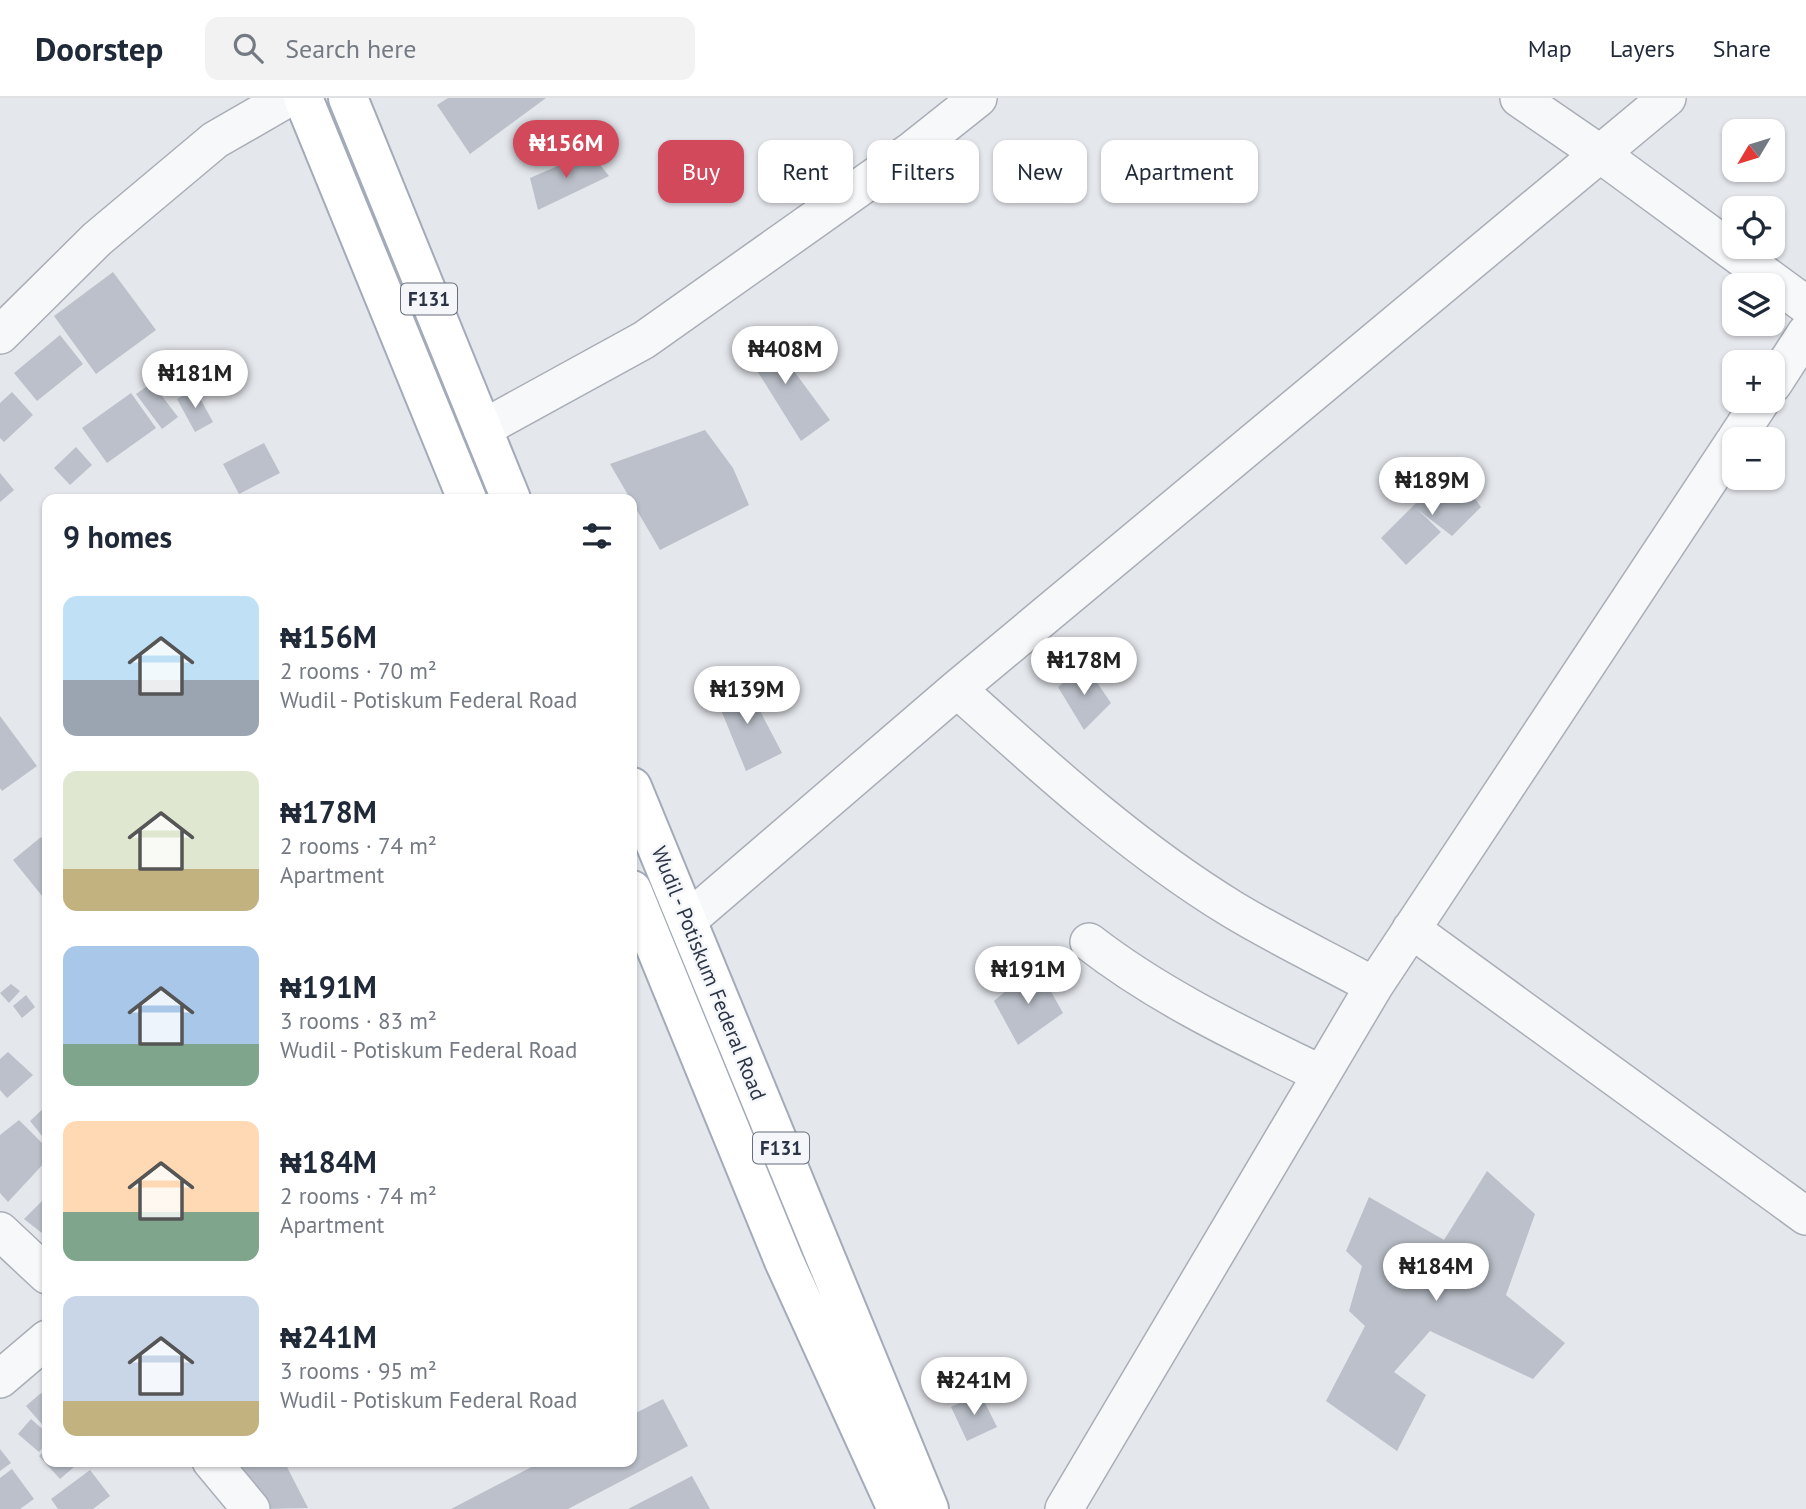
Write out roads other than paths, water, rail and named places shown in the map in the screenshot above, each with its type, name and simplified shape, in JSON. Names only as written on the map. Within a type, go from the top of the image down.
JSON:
[{"type":"main road","name":"F131","points":[[303,98],[465,494]]},
{"type":"main road","name":"F131","points":[[348,98],[510,494]]},
{"type":"main road","name":"Wudil - Potiskum Federal Road","points":[[637,799],[929,1509]]},
{"type":"main road","name":"Wudil - Potiskum Federal Road","points":[[637,918],[642,946],[897,1509]]},
{"type":"street","points":[[0,335],[97,239],[204,149],[288,98]]},
{"type":"street","points":[[482,429],[644,340],[914,149],[978,98]]},
{"type":"street","points":[[1518,98],[1599,153],[1806,305]]},
{"type":"street","points":[[687,920],[957,689],[1667,98]]},
{"type":"street","points":[[1785,366],[1806,334]]},
{"type":"street","points":[[1064,1509],[1374,986],[1722,461]]},
{"type":"street","points":[[957,689],[1067,787],[1183,876],[1232,909],[1374,986]]},
{"type":"street","points":[[1412,929],[1806,1216]]},
{"type":"street","points":[[1089,942],[1175,1001],[1321,1074]]},
{"type":"street","points":[[0,1231],[42,1270]]},
{"type":"street","points":[[0,1378],[42,1343]]},
{"type":"street","points":[[216,1467],[251,1509]]}]
